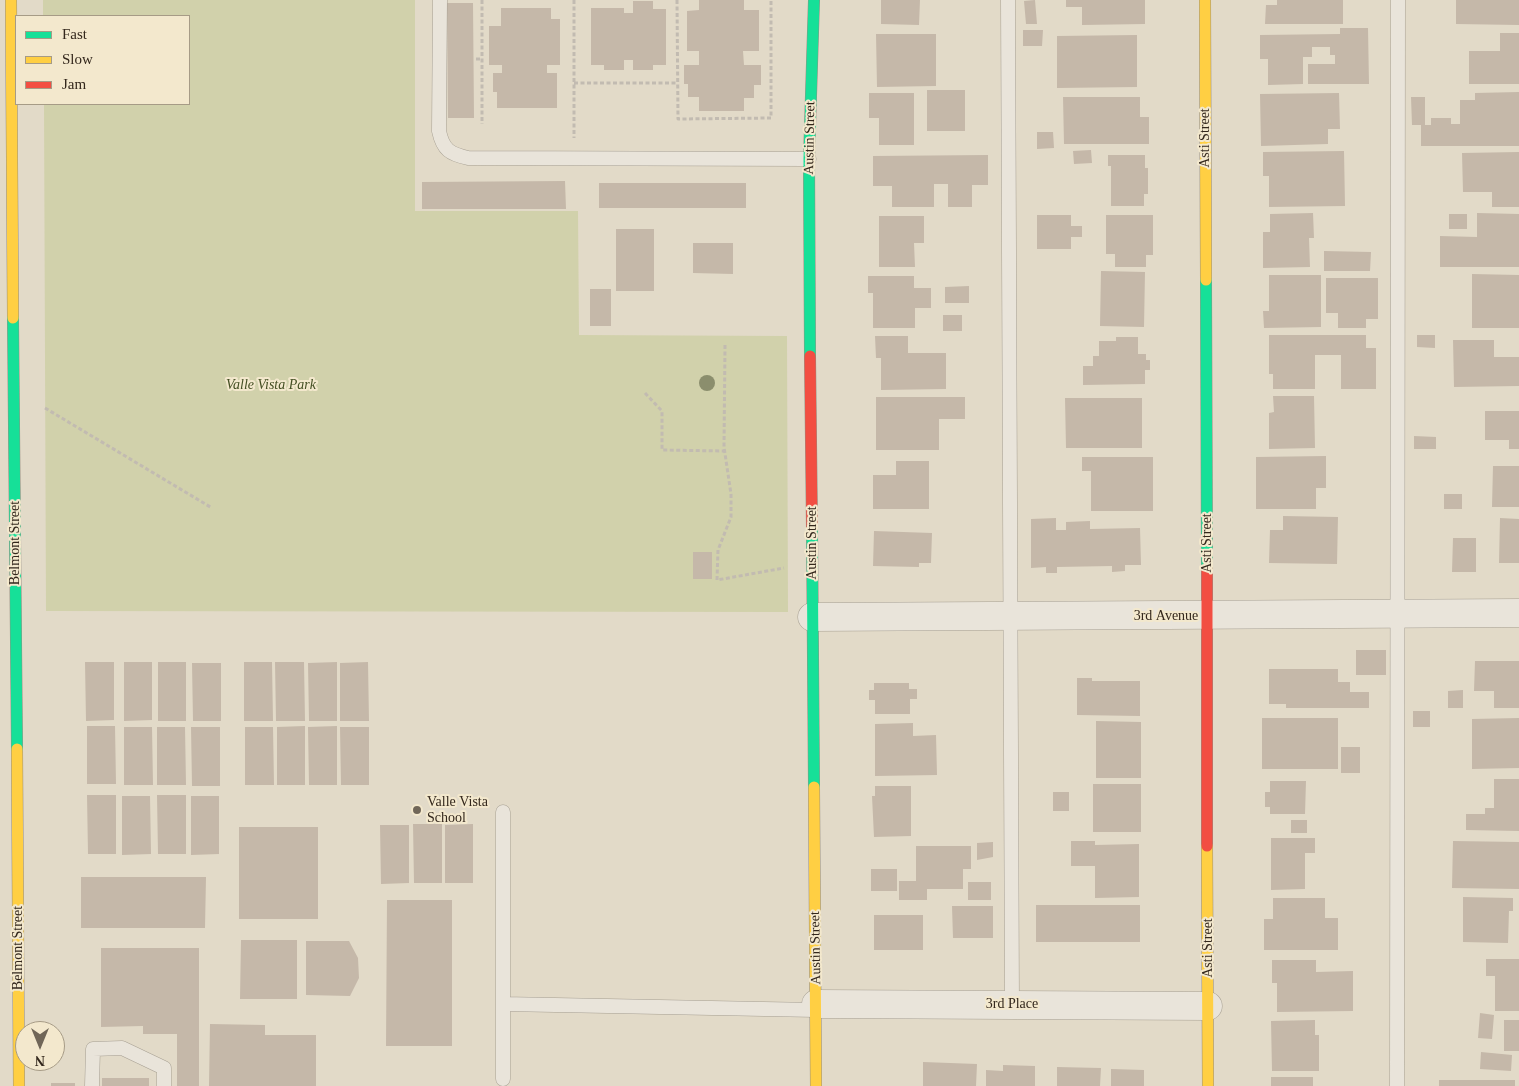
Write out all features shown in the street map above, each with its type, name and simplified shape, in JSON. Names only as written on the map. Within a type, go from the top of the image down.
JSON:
[{"type":"street","name":"Belmont Street","points":[[11,0],[7,256],[16,725],[19,1086]]},
{"type":"street","name":"Austin Street","points":[[814,0],[809,159],[816,1086]]},
{"type":"street","name":"Asti Street","points":[[1205,0],[1208,1086]]},
{"type":"street","name":"3rd Avenue","points":[[812,617],[1519,613]]},
{"type":"street","name":"3rd Place","points":[[816,1007],[1012,1004],[1208,1006]]},
{"type":"lane","points":[[440,0],[439,131],[442,145],[450,154],[468,158],[809,159]]},
{"type":"lane","points":[[1008,0],[1012,1004]]},
{"type":"lane","points":[[1397,1086],[1398,0]]},
{"type":"lane","points":[[0,725],[16,725]]},
{"type":"lane","points":[[503,812],[503,1079]]},
{"type":"lane","points":[[0,878],[18,878]]},
{"type":"lane","points":[[503,1004],[816,1007]]},
{"type":"lane","points":[[92,1086],[93,1048],[122,1048],[164,1068],[164,1086]]},
{"type":"path","points":[[482,0],[482,124]]},
{"type":"path","points":[[574,0],[574,158]]},
{"type":"path","points":[[677,0],[678,119],[720,121],[771,118],[771,0]]},
{"type":"path","points":[[476,59],[482,59]]},
{"type":"path","points":[[574,83],[678,83]]},
{"type":"path","points":[[725,345],[724,451],[731,494],[731,517],[718,550],[718,580],[788,567]]},
{"type":"path","points":[[644,394],[662,411],[662,450],[724,451]]},
{"type":"path","points":[[45,408],[212,508]]},
{"type":"green space","name":"Valle Vista Park","points":[[43,0],[415,0],[415,211],[578,211],[579,335],[787,336],[788,612],[46,611],[44,105],[190,105],[190,15],[43,15]]},
{"type":"building","points":[[699,0],[744,0],[744,10],[759,10],[759,51],[743,51],[744,65],[761,65],[761,85],[754,85],[754,98],[744,98],[744,111],[699,111],[699,97],[688,97],[688,84],[684,84],[684,65],[699,65],[699,51],[687,51],[687,11],[699,10]]},
{"type":"building","points":[[881,0],[920,0],[919,25],[881,24]]},
{"type":"building","points":[[1035,0],[1037,24],[1026,24],[1024,1]]},
{"type":"building","points":[[1066,0],[1145,0],[1145,24],[1082,25],[1082,7],[1066,7]]},
{"type":"building","points":[[1277,0],[1343,0],[1343,24],[1265,24],[1266,5],[1277,5]]},
{"type":"building","points":[[1456,0],[1519,0],[1519,25],[1456,24]]},
{"type":"building","points":[[633,1],[653,1],[653,9],[666,9],[666,65],[653,65],[653,70],[633,70],[633,60],[624,60],[624,70],[604,70],[604,65],[591,65],[591,8],[624,8],[624,13],[633,13]]},
{"type":"building","points":[[447,3],[473,3],[474,118],[448,118]]},
{"type":"building","points":[[501,8],[551,8],[551,19],[560,19],[560,65],[547,65],[547,73],[557,73],[557,108],[497,108],[497,92],[493,92],[493,73],[502,73],[502,65],[489,65],[489,26],[501,26]]},
{"type":"building","points":[[1340,28],[1368,28],[1369,84],[1308,84],[1308,64],[1335,64],[1335,55],[1330,55],[1330,47],[1312,47],[1312,57],[1303,57],[1303,84],[1268,85],[1268,59],[1260,59],[1260,35],[1340,34]]},
{"type":"building","points":[[1023,30],[1043,30],[1042,46],[1023,46]]},
{"type":"building","points":[[1500,33],[1519,33],[1519,84],[1469,84],[1469,51],[1500,51]]},
{"type":"building","points":[[876,34],[936,34],[936,86],[877,87]]},
{"type":"building","points":[[1137,35],[1137,87],[1057,88],[1057,36]]},
{"type":"building","points":[[927,90],[965,90],[965,131],[927,131]]},
{"type":"building","points":[[1519,92],[1519,146],[1421,146],[1421,125],[1412,125],[1411,97],[1425,97],[1425,125],[1431,125],[1431,118],[1451,118],[1451,124],[1460,124],[1460,100],[1475,100],[1475,93]]},
{"type":"building","points":[[869,93],[914,93],[914,145],[879,145],[879,118],[869,118]]},
{"type":"building","points":[[1339,93],[1340,129],[1328,129],[1328,144],[1261,146],[1260,94]]},
{"type":"building","points":[[1063,97],[1140,97],[1140,117],[1149,117],[1149,144],[1064,144]]},
{"type":"building","points":[[1037,132],[1053,132],[1054,148],[1037,149]]},
{"type":"building","points":[[1091,150],[1092,163],[1074,164],[1073,151]]},
{"type":"building","points":[[1344,151],[1345,206],[1269,207],[1269,176],[1263,176],[1263,152]]},
{"type":"building","points":[[1519,152],[1519,207],[1492,207],[1492,192],[1463,192],[1462,153]]},
{"type":"building","points":[[988,155],[988,185],[972,185],[972,207],[948,207],[948,184],[934,184],[934,207],[892,207],[892,186],[873,186],[873,156]]},
{"type":"building","points":[[1108,155],[1145,155],[1145,168],[1148,168],[1148,194],[1144,194],[1144,206],[1111,206],[1111,166],[1108,166]]},
{"type":"building","points":[[565,181],[566,209],[422,209],[422,182]]},
{"type":"building","points":[[599,183],[746,183],[746,208],[599,208]]},
{"type":"building","points":[[1313,213],[1314,238],[1309,238],[1310,267],[1263,268],[1263,232],[1270,232],[1270,214]]},
{"type":"building","points":[[1477,213],[1519,214],[1519,267],[1440,267],[1440,236],[1477,237]]},
{"type":"building","points":[[1449,214],[1467,214],[1467,229],[1449,229]]},
{"type":"building","points":[[1037,215],[1071,215],[1071,226],[1082,226],[1082,237],[1071,237],[1071,249],[1037,249]]},
{"type":"building","points":[[1106,215],[1153,215],[1153,255],[1146,255],[1146,267],[1115,267],[1115,254],[1106,254]]},
{"type":"building","points":[[879,216],[924,216],[924,243],[914,243],[915,267],[879,267]]},
{"type":"building","points":[[616,229],[654,229],[654,291],[616,291]]},
{"type":"building","points":[[693,243],[733,243],[733,274],[693,273]]},
{"type":"building","points":[[1324,251],[1371,252],[1370,271],[1324,271]]},
{"type":"building","points":[[1101,271],[1145,272],[1144,327],[1100,326]]},
{"type":"building","points":[[1472,274],[1519,275],[1519,328],[1472,328]]},
{"type":"building","points":[[1269,275],[1321,275],[1321,327],[1264,328],[1263,311],[1269,311]]},
{"type":"building","points":[[868,276],[914,276],[914,288],[931,288],[931,308],[915,308],[915,328],[873,328],[873,293],[868,293]]},
{"type":"building","points":[[1326,278],[1378,278],[1378,319],[1366,319],[1366,328],[1338,328],[1338,313],[1326,313]]},
{"type":"building","points":[[969,286],[969,303],[945,303],[945,287]]},
{"type":"building","points":[[590,289],[611,289],[611,326],[590,326]]},
{"type":"building","points":[[943,315],[962,315],[962,331],[943,331]]},
{"type":"building","points":[[1269,335],[1366,335],[1366,348],[1376,348],[1376,389],[1341,389],[1341,355],[1315,355],[1315,389],[1273,389],[1273,374],[1269,374]]},
{"type":"building","points":[[1417,335],[1435,335],[1435,348],[1417,347]]},
{"type":"building","points":[[875,336],[908,336],[908,353],[946,353],[946,389],[881,390],[881,358],[876,358]]},
{"type":"building","points":[[1116,337],[1138,337],[1138,354],[1146,354],[1146,360],[1150,360],[1150,370],[1145,370],[1145,384],[1083,385],[1083,366],[1093,366],[1093,356],[1099,356],[1099,341],[1116,341]]},
{"type":"building","points":[[1453,340],[1494,340],[1494,357],[1519,357],[1519,386],[1454,387]]},
{"type":"building","points":[[1273,396],[1314,396],[1315,448],[1269,449],[1269,413],[1274,412]]},
{"type":"building","points":[[876,397],[965,397],[965,419],[939,419],[939,450],[876,450]]},
{"type":"building","points":[[1065,398],[1142,398],[1142,448],[1066,448]]},
{"type":"building","points":[[1485,411],[1519,411],[1519,449],[1509,449],[1509,440],[1485,440]]},
{"type":"building","points":[[1414,436],[1436,437],[1436,449],[1414,449]]},
{"type":"building","points":[[1326,456],[1326,488],[1316,488],[1316,509],[1256,509],[1256,457]]},
{"type":"building","points":[[1082,457],[1153,457],[1153,511],[1091,511],[1091,471],[1082,471]]},
{"type":"building","points":[[896,461],[929,461],[929,509],[873,509],[873,475],[896,475]]},
{"type":"building","points":[[1493,466],[1519,466],[1519,507],[1492,507]]},
{"type":"building","points":[[1444,494],[1462,494],[1462,509],[1444,509]]},
{"type":"building","points":[[1283,516],[1338,517],[1337,564],[1269,563],[1270,530],[1283,530]]},
{"type":"building","points":[[1056,518],[1056,530],[1066,530],[1066,522],[1090,521],[1090,529],[1140,528],[1141,565],[1125,565],[1125,571],[1112,572],[1112,566],[1057,567],[1057,573],[1046,573],[1046,567],[1031,568],[1031,519]]},
{"type":"building","points":[[1500,518],[1519,519],[1519,563],[1499,563]]},
{"type":"building","points":[[874,531],[932,533],[931,563],[919,563],[919,567],[873,566]]},
{"type":"building","points":[[1453,538],[1476,538],[1476,572],[1452,572]]},
{"type":"building","points":[[693,552],[712,552],[712,579],[693,579]]},
{"type":"building","points":[[1356,650],[1386,650],[1386,675],[1356,675]]},
{"type":"building","points":[[1475,661],[1519,661],[1519,708],[1494,708],[1494,691],[1474,691]]},
{"type":"building","points":[[85,662],[114,662],[114,720],[86,721]]},
{"type":"building","points":[[124,662],[152,662],[152,720],[124,721]]},
{"type":"building","points":[[158,662],[186,662],[186,721],[158,721]]},
{"type":"building","points":[[244,662],[272,662],[273,721],[244,721]]},
{"type":"building","points":[[275,662],[304,662],[305,721],[276,721]]},
{"type":"building","points":[[337,662],[337,721],[309,721],[308,663]]},
{"type":"building","points":[[368,662],[369,721],[340,721],[340,663]]},
{"type":"building","points":[[192,663],[221,663],[221,721],[193,721]]},
{"type":"building","points":[[1269,669],[1338,669],[1338,682],[1350,682],[1350,692],[1369,692],[1369,708],[1286,708],[1286,704],[1269,704]]},
{"type":"building","points":[[1077,678],[1092,678],[1092,681],[1140,681],[1140,716],[1077,715]]},
{"type":"building","points":[[874,683],[909,683],[909,689],[917,689],[917,699],[910,699],[910,714],[875,714],[875,700],[869,700],[869,690],[874,690]]},
{"type":"building","points":[[1463,690],[1463,708],[1448,708],[1448,691]]},
{"type":"building","points":[[1413,711],[1430,711],[1430,727],[1413,727]]},
{"type":"building","points":[[1262,718],[1338,718],[1338,769],[1262,769]]},
{"type":"building","points":[[1519,718],[1519,768],[1472,769],[1472,719]]},
{"type":"building","points":[[1096,721],[1141,722],[1141,778],[1096,778]]},
{"type":"building","points":[[913,723],[913,736],[936,735],[937,775],[875,776],[875,724]]},
{"type":"building","points":[[87,726],[115,726],[116,784],[87,784]]},
{"type":"building","points":[[305,726],[305,785],[277,785],[277,727]]},
{"type":"building","points":[[337,726],[337,785],[309,785],[308,727]]},
{"type":"building","points":[[124,727],[152,727],[153,785],[124,785]]},
{"type":"building","points":[[157,727],[185,727],[186,785],[157,785]]},
{"type":"building","points":[[191,727],[220,727],[220,786],[192,786]]},
{"type":"building","points":[[245,727],[273,727],[274,785],[245,785]]},
{"type":"building","points":[[340,727],[369,727],[369,785],[341,785]]},
{"type":"building","points":[[1341,747],[1360,747],[1360,773],[1341,773]]},
{"type":"building","points":[[1494,779],[1519,779],[1519,831],[1466,830],[1466,814],[1485,814],[1485,808],[1494,808]]},
{"type":"building","points":[[1270,781],[1306,781],[1305,814],[1270,814],[1270,807],[1265,807],[1265,792],[1270,792]]},
{"type":"building","points":[[1093,784],[1141,784],[1141,832],[1093,832]]},
{"type":"building","points":[[875,786],[911,786],[911,836],[874,837],[872,796],[875,796]]},
{"type":"building","points":[[1053,792],[1069,792],[1069,811],[1053,811]]},
{"type":"building","points":[[87,795],[116,795],[116,854],[88,854]]},
{"type":"building","points":[[157,795],[186,795],[186,854],[158,854]]},
{"type":"building","points":[[122,796],[150,796],[151,854],[122,855]]},
{"type":"building","points":[[191,796],[219,796],[219,854],[191,855]]},
{"type":"building","points":[[1291,820],[1307,820],[1307,833],[1291,833]]},
{"type":"building","points":[[413,824],[442,824],[442,883],[414,883]]},
{"type":"building","points":[[473,824],[473,883],[445,883],[445,825]]},
{"type":"building","points":[[380,825],[409,825],[409,883],[381,884]]},
{"type":"building","points":[[239,827],[318,827],[318,919],[239,919]]},
{"type":"building","points":[[1271,838],[1315,838],[1315,853],[1305,853],[1305,889],[1271,890]]},
{"type":"building","points":[[1071,841],[1095,841],[1095,845],[1139,844],[1139,897],[1095,898],[1095,866],[1071,866]]},
{"type":"building","points":[[1453,841],[1519,842],[1519,889],[1452,888]]},
{"type":"building","points":[[993,842],[993,857],[977,860],[977,843]]},
{"type":"building","points":[[916,846],[971,846],[971,869],[963,869],[963,889],[927,889],[927,900],[899,900],[899,881],[916,881]]},
{"type":"building","points":[[871,869],[897,869],[897,891],[871,891]]},
{"type":"building","points":[[81,877],[206,877],[205,928],[81,928]]},
{"type":"building","points":[[968,882],[991,882],[991,900],[968,900]]},
{"type":"building","points":[[1463,897],[1513,898],[1513,911],[1509,911],[1508,943],[1463,942]]},
{"type":"building","points":[[1273,898],[1325,898],[1325,918],[1338,918],[1338,950],[1264,950],[1264,919],[1273,919]]},
{"type":"building","points":[[387,900],[452,900],[452,1046],[386,1046]]},
{"type":"building","points":[[1036,905],[1140,905],[1140,942],[1036,942]]},
{"type":"building","points":[[952,906],[993,906],[993,938],[953,938]]},
{"type":"building","points":[[874,915],[923,915],[923,950],[874,950]]},
{"type":"building","points":[[241,940],[297,940],[297,999],[240,999]]},
{"type":"building","points":[[306,941],[349,941],[358,958],[359,978],[350,996],[306,995]]},
{"type":"building","points":[[101,948],[199,948],[199,1086],[177,1086],[177,1034],[143,1034],[143,1026],[101,1027]]},
{"type":"building","points":[[1486,959],[1519,959],[1519,1011],[1495,1011],[1495,976],[1486,976]]},
{"type":"building","points":[[1272,960],[1316,960],[1316,972],[1353,971],[1353,1011],[1277,1012],[1277,983],[1272,983]]},
{"type":"building","points":[[1480,1013],[1494,1015],[1492,1039],[1478,1038]]},
{"type":"building","points":[[1315,1020],[1315,1035],[1319,1035],[1319,1071],[1272,1071],[1271,1021]]},
{"type":"building","points":[[1504,1020],[1519,1020],[1519,1051],[1504,1051]]},
{"type":"building","points":[[210,1024],[265,1025],[265,1035],[316,1035],[316,1086],[209,1086]]},
{"type":"building","points":[[1481,1052],[1512,1055],[1511,1071],[1480,1069]]},
{"type":"building","points":[[923,1062],[977,1064],[976,1086],[923,1086]]},
{"type":"building","points":[[1003,1065],[1035,1066],[1035,1086],[986,1086],[986,1070],[1003,1071]]},
{"type":"building","points":[[1057,1067],[1101,1068],[1100,1086],[1057,1086]]},
{"type":"building","points":[[1111,1069],[1144,1070],[1144,1086],[1111,1086]]},
{"type":"building","points":[[1271,1077],[1313,1077],[1313,1086],[1271,1086]]},
{"type":"building","points":[[102,1078],[149,1078],[149,1086],[102,1086]]},
{"type":"building","points":[[1439,1080],[1515,1080],[1515,1086],[1439,1086]]},
{"type":"building","points":[[51,1083],[75,1083],[75,1086],[51,1086]]},
{"type":"traffic: fast","points":[[810,356],[809,159],[814,0]]},
{"type":"traffic: fast","points":[[1206,280],[1207,568]]},
{"type":"traffic: fast","points":[[13,318],[17,749]]},
{"type":"traffic: fast","points":[[812,528],[814,787]]},
{"type":"traffic: slow","points":[[11,0],[13,318]]},
{"type":"traffic: slow","points":[[1205,0],[1206,280]]},
{"type":"traffic: slow","points":[[17,749],[19,1086]]},
{"type":"traffic: slow","points":[[814,787],[816,1086]]},
{"type":"traffic: slow","points":[[1207,846],[1208,1086]]},
{"type":"traffic: jam","points":[[810,356],[812,528]]},
{"type":"traffic: jam","points":[[1207,568],[1207,846]]},
{"type":"place","name":"Valle Vista School","points":[[417,810]]}]
